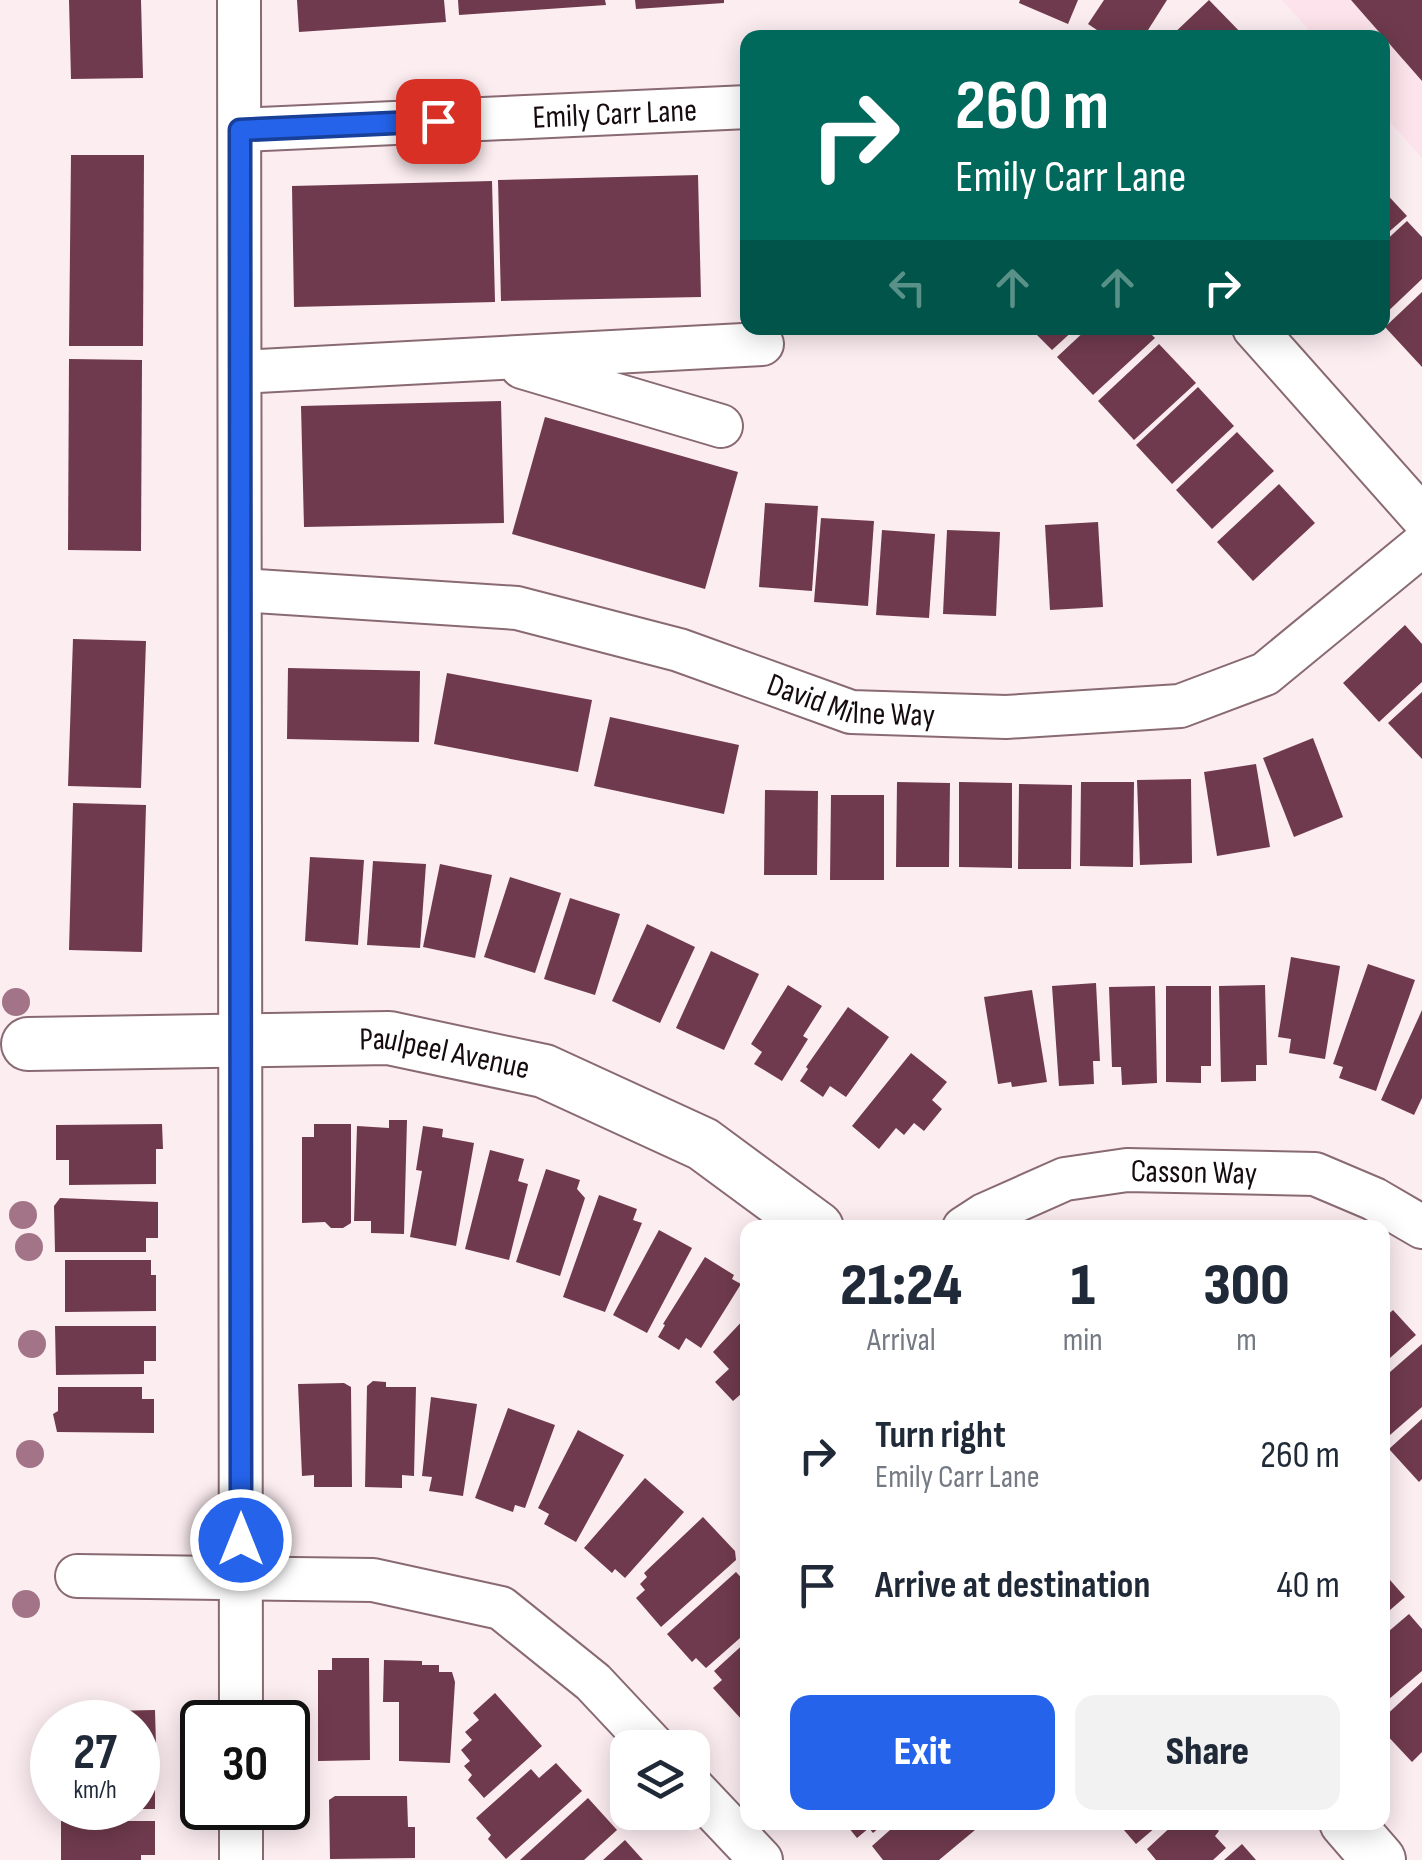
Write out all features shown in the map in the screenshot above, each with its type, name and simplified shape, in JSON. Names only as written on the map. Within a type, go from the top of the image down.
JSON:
[{"type":"street","points":[[239,0],[241,1700]]},
{"type":"street","name":"Emily Carr Lane","points":[[240,130],[740,107]]},
{"type":"street","points":[[1260,335],[1422,517]]},
{"type":"street","points":[[240,372],[762,344]]},
{"type":"street","points":[[493,358],[722,426]]},
{"type":"street","name":"David Milne Way","points":[[241,590],[517,608],[679,650],[851,712],[1006,717],[1180,706],[1265,674],[1422,546]]},
{"type":"street","name":"Paulpeel Avenue","points":[[28,1044],[389,1038],[544,1071],[703,1144],[807,1220]]},
{"type":"street","name":"Casson Way","points":[[976,1220],[1065,1179],[1127,1170],[1315,1174],[1374,1199],[1422,1227]]},
{"type":"street","points":[[78,1576],[373,1580],[502,1608],[594,1682],[638,1730]]},
{"type":"street","points":[[710,1806],[761,1860]]},
{"type":"street","points":[[241,1830],[241,1860]]},
{"type":"street","points":[[1353,1830],[1378,1860]]},
{"type":"shaded area","points":[[1282,0],[1422,0],[1422,158],[1390,122],[1390,30],[1309,30]]},
{"type":"building","points":[[69,0],[141,0],[143,78],[71,79]]},
{"type":"building","points":[[297,0],[444,0],[446,22],[299,32]]},
{"type":"building","points":[[458,0],[605,0],[606,5],[459,15]]},
{"type":"building","points":[[635,0],[724,0],[724,3],[636,9]]},
{"type":"building","points":[[1078,0],[1068,24],[1019,3]]},
{"type":"building","points":[[1104,0],[1167,0],[1148,30],[1097,30],[1088,24]]},
{"type":"building","points":[[1209,0],[1238,30],[1177,30]]},
{"type":"building","points":[[1351,0],[1422,0],[1422,81],[1390,44],[1390,30],[1377,30]]},
{"type":"building","points":[[71,155],[144,155],[143,346],[69,346]]},
{"type":"building","points":[[698,175],[701,297],[501,301],[498,180]]},
{"type":"building","points":[[492,181],[495,302],[294,307],[292,186]]},
{"type":"building","points":[[1390,198],[1407,216],[1390,231]]},
{"type":"building","points":[[1407,221],[1422,237],[1422,279],[1390,309],[1390,237]]},
{"type":"building","points":[[1422,292],[1422,367],[1390,332],[1390,322]]},
{"type":"building","points":[[1037,335],[1068,335],[1052,350]]},
{"type":"building","points":[[1081,335],[1155,338],[1093,395],[1057,357]]},
{"type":"building","points":[[1159,344],[1196,383],[1134,440],[1098,401]]},
{"type":"building","points":[[69,359],[142,360],[141,551],[68,550]]},
{"type":"building","points":[[1198,387],[1234,426],[1172,484],[1136,445]]},
{"type":"building","points":[[501,401],[504,523],[304,527],[301,406]]},
{"type":"building","points":[[545,417],[738,472],[705,589],[512,534]]},
{"type":"building","points":[[1237,432],[1274,471],[1212,529],[1176,490]]},
{"type":"building","points":[[1279,484],[1315,523],[1253,581],[1217,542]]},
{"type":"building","points":[[765,503],[818,506],[812,591],[759,587]]},
{"type":"building","points":[[821,518],[874,521],[868,606],[814,602]]},
{"type":"building","points":[[1098,522],[1103,607],[1050,610],[1045,525]]},
{"type":"building","points":[[882,530],[935,534],[929,618],[876,615]]},
{"type":"building","points":[[947,530],[1000,532],[996,616],[943,614]]},
{"type":"building","points":[[1405,625],[1422,644],[1422,682],[1379,722],[1343,683]]},
{"type":"building","points":[[73,639],[146,641],[141,788],[68,786]]},
{"type":"building","points":[[288,668],[420,671],[419,742],[287,739]]},
{"type":"building","points":[[447,673],[592,700],[578,772],[434,744]]},
{"type":"building","points":[[1422,692],[1422,759],[1388,723]]},
{"type":"building","points":[[610,717],[739,745],[724,814],[594,786]]},
{"type":"building","points":[[1313,738],[1343,817],[1294,837],[1263,758]]},
{"type":"building","points":[[1256,764],[1270,847],[1217,856],[1204,772]]},
{"type":"building","points":[[1191,779],[1192,863],[1140,865],[1137,780]]},
{"type":"building","points":[[897,782],[950,783],[949,867],[896,867]]},
{"type":"building","points":[[959,782],[1012,783],[1012,868],[959,867]]},
{"type":"building","points":[[1081,782],[1134,782],[1133,867],[1080,866]]},
{"type":"building","points":[[1019,784],[1072,785],[1071,869],[1018,869]]},
{"type":"building","points":[[765,790],[818,791],[817,875],[764,875]]},
{"type":"building","points":[[831,795],[884,795],[884,880],[830,880]]},
{"type":"building","points":[[73,803],[146,805],[142,952],[69,950]]},
{"type":"building","points":[[310,857],[364,860],[358,945],[305,941]]},
{"type":"building","points":[[373,861],[426,864],[420,948],[367,945]]},
{"type":"building","points":[[440,864],[492,875],[475,958],[423,947]]},
{"type":"building","points":[[510,877],[561,893],[535,973],[484,957]]},
{"type":"building","points":[[570,898],[620,914],[595,995],[544,979]]},
{"type":"building","points":[[647,924],[695,947],[660,1023],[612,1001]]},
{"type":"building","points":[[711,951],[759,974],[724,1050],[676,1028]]},
{"type":"building","points":[[1291,957],[1340,966],[1325,1059],[1289,1053],[1291,1039],[1278,1037]]},
{"type":"building","points":[[1368,964],[1415,980],[1376,1091],[1339,1078],[1343,1067],[1333,1064]]},
{"type":"building","points":[[1096,983],[1100,1061],[1093,1061],[1094,1084],[1059,1086],[1052,986]]},
{"type":"building","points":[[788,985],[822,1006],[803,1036],[808,1039],[782,1081],[754,1064],[762,1052],[751,1044]]},
{"type":"building","points":[[1265,985],[1267,1065],[1256,1065],[1256,1081],[1221,1082],[1219,986]]},
{"type":"building","points":[[1155,986],[1157,1083],[1122,1085],[1121,1067],[1112,1067],[1109,987]]},
{"type":"building","points":[[1166,986],[1211,986],[1211,1066],[1201,1066],[1201,1083],[1166,1082]]},
{"type":"building","points":[[1032,990],[1047,1082],[1012,1087],[1011,1082],[998,1084],[984,997]]},
{"type":"building","points":[[848,1007],[889,1037],[846,1097],[830,1086],[823,1097],[800,1081]]},
{"type":"building","points":[[1422,1010],[1422,1098],[1414,1115],[1381,1100]]},
{"type":"building","points":[[911,1053],[947,1082],[932,1100],[942,1109],[924,1131],[914,1123],[904,1135],[896,1128],[879,1149],[852,1126]]},
{"type":"building","points":[[389,1120],[407,1120],[404,1234],[371,1233],[371,1221],[354,1221],[357,1126],[389,1128]]},
{"type":"building","points":[[162,1124],[163,1149],[156,1149],[156,1184],[69,1185],[69,1160],[56,1160],[56,1125]]},
{"type":"building","points":[[314,1124],[351,1124],[351,1223],[343,1228],[331,1228],[325,1222],[302,1223],[302,1137],[314,1137]]},
{"type":"building","points":[[423,1126],[443,1129],[442,1137],[474,1143],[456,1246],[410,1237],[422,1171],[416,1170]]},
{"type":"building","points":[[490,1150],[524,1159],[518,1181],[528,1184],[509,1260],[465,1249]]},
{"type":"building","points":[[546,1169],[580,1180],[577,1189],[585,1198],[560,1276],[516,1262]]},
{"type":"building","points":[[599,1195],[637,1209],[633,1220],[642,1223],[605,1312],[563,1297]]},
{"type":"building","points":[[60,1198],[158,1202],[158,1238],[146,1238],[146,1252],[55,1252],[54,1206]]},
{"type":"building","points":[[659,1230],[692,1248],[647,1333],[613,1315]]},
{"type":"building","points":[[705,1257],[734,1275],[732,1279],[740,1283],[701,1348],[686,1338],[679,1350],[658,1337]]},
{"type":"building","points":[[65,1260],[151,1260],[151,1275],[156,1275],[156,1311],[65,1312]]},
{"type":"building","points":[[1393,1310],[1416,1335],[1390,1358]]},
{"type":"building","points":[[740,1323],[740,1395],[733,1401],[715,1382],[729,1369],[713,1352]]},
{"type":"building","points":[[55,1326],[156,1326],[156,1361],[144,1361],[144,1374],[56,1375]]},
{"type":"building","points":[[1422,1344],[1422,1407],[1390,1435],[1390,1372]]},
{"type":"building","points":[[373,1381],[386,1382],[386,1387],[416,1387],[414,1476],[402,1475],[402,1488],[365,1487],[367,1386]]},
{"type":"building","points":[[344,1383],[351,1387],[352,1487],[314,1487],[314,1475],[302,1476],[298,1384]]},
{"type":"building","points":[[58,1387],[142,1387],[142,1399],[154,1399],[154,1433],[57,1432],[53,1414],[58,1411]]},
{"type":"building","points":[[431,1397],[477,1404],[463,1496],[429,1491],[432,1477],[422,1476]]},
{"type":"building","points":[[508,1408],[555,1425],[525,1508],[515,1505],[513,1512],[475,1498]]},
{"type":"building","points":[[1422,1419],[1419,1482],[1390,1450]]},
{"type":"building","points":[[578,1430],[624,1455],[576,1542],[544,1524],[549,1514],[538,1508]]},
{"type":"building","points":[[645,1478],[684,1512],[625,1578],[615,1569],[612,1573],[584,1548]]},
{"type":"building","points":[[703,1517],[735,1551],[736,1560],[661,1627],[636,1598],[645,1590],[640,1584],[647,1577],[644,1573]]},
{"type":"building","points":[[736,1572],[740,1576],[740,1638],[706,1668],[696,1658],[692,1662],[667,1634]]},
{"type":"building","points":[[1390,1580],[1405,1597],[1390,1610]]},
{"type":"building","points":[[1409,1614],[1422,1629],[1422,1671],[1390,1698],[1390,1630]]},
{"type":"building","points":[[740,1647],[740,1718],[713,1688],[722,1680],[714,1671]]},
{"type":"building","points":[[332,1658],[369,1658],[370,1760],[318,1761],[318,1670],[332,1670]]},
{"type":"building","points":[[384,1660],[422,1661],[422,1665],[439,1665],[439,1672],[452,1672],[455,1682],[450,1763],[399,1761],[399,1702],[383,1702]]},
{"type":"building","points":[[1422,1682],[1422,1752],[1412,1762],[1390,1739],[1390,1712]]},
{"type":"building","points":[[495,1693],[542,1746],[484,1798],[468,1780],[472,1775],[464,1766],[470,1761],[461,1750],[472,1740],[465,1732],[479,1720],[473,1713]]},
{"type":"building","points":[[556,1763],[582,1791],[506,1859],[476,1818],[531,1769],[539,1778]]},
{"type":"building","points":[[335,1796],[407,1796],[408,1827],[415,1827],[415,1858],[330,1859],[329,1800]]},
{"type":"building","points":[[588,1798],[610,1822],[610,1830],[617,1830],[584,1860],[520,1860]]},
{"type":"building","points":[[61,1830],[155,1830],[155,1855],[141,1855],[141,1860],[61,1860]]},
{"type":"building","points":[[850,1830],[867,1830],[857,1838]]},
{"type":"building","points":[[890,1830],[975,1830],[939,1860],[883,1860],[872,1846]]},
{"type":"building","points":[[1124,1830],[1153,1830],[1136,1844]]},
{"type":"building","points":[[1167,1830],[1218,1830],[1215,1836],[1226,1848],[1213,1860],[1156,1860],[1147,1849]]},
{"type":"building","points":[[625,1840],[643,1860],[603,1860]]},
{"type":"building","points":[[1242,1844],[1256,1860],[1224,1860]]},
{"type":"route","points":[[241,1540],[240,130],[438,121]]}]
